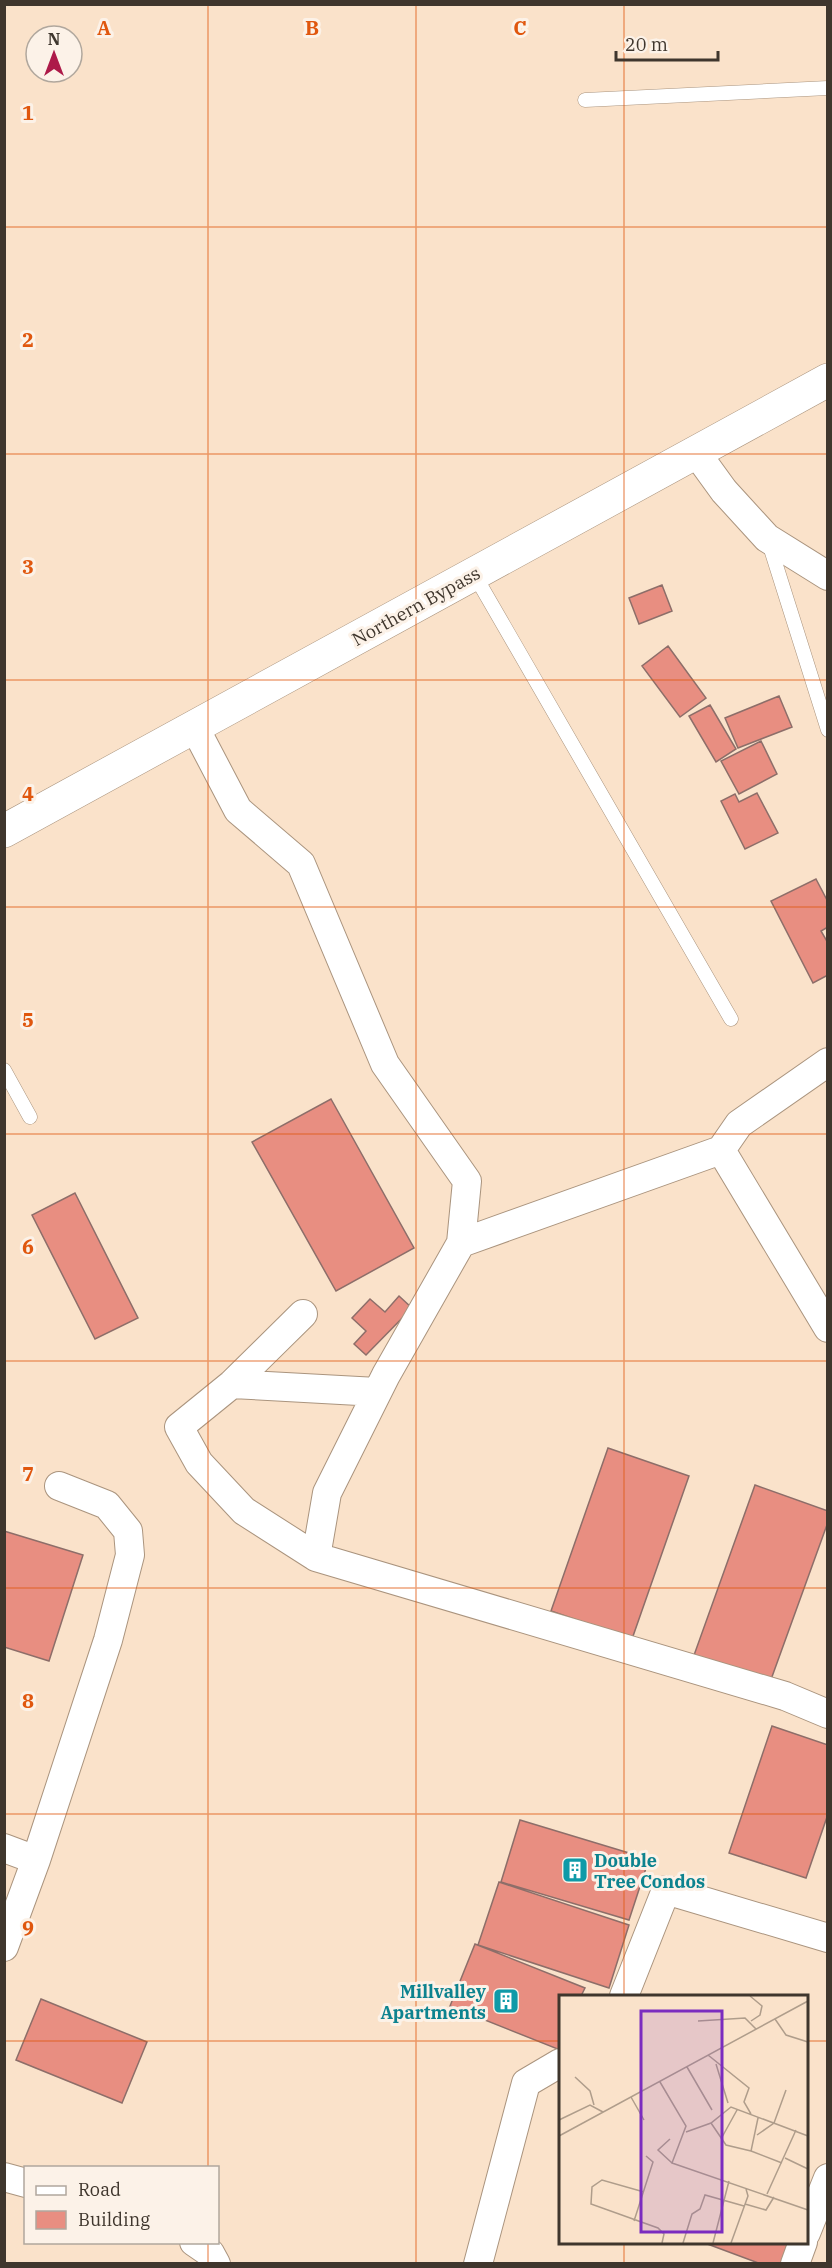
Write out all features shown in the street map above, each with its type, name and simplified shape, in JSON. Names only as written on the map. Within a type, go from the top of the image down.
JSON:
[{"type":"main road","name":"Northern Bypass","points":[[4,831],[828,380]]},
{"type":"street","points":[[695,452],[724,491],[767,538],[828,576]]},
{"type":"street","points":[[195,728],[238,810],[302,864],[385,1064],[467,1181],[461,1243],[377,1392],[327,1493],[316,1557]]},
{"type":"street","points":[[461,1243],[721,1150],[739,1124],[828,1062]]},
{"type":"street","points":[[721,1150],[826,1320]]},
{"type":"street","points":[[303,1314],[232,1384],[180,1426],[200,1463],[244,1511],[316,1557],[785,1696],[828,1714]]},
{"type":"street","points":[[232,1384],[377,1392]]},
{"type":"street","points":[[4,1947],[36,1860],[108,1640],[130,1555],[128,1531],[106,1505],[59,1486]]},
{"type":"street","points":[[4,1848],[36,1860]]},
{"type":"street","points":[[624,1995],[666,1890],[828,1938]]},
{"type":"street","points":[[478,2264],[526,2083],[559,2064]]},
{"type":"street","points":[[4,2178],[24,2183]]},
{"type":"street","points":[[808,2230],[828,2178]]},
{"type":"street","points":[[197,2244],[210,2253],[216,2264]]},
{"type":"street","points":[[795,2264],[802,2244]]},
{"type":"lane","points":[[585,100],[828,88]]},
{"type":"lane","points":[[767,538],[828,730]]},
{"type":"lane","points":[[474,574],[731,1019]]},
{"type":"lane","points":[[4,1070],[30,1117]]},
{"type":"building","points":[[662,585],[672,611],[639,624],[629,598]]},
{"type":"building","points":[[668,646],[706,698],[680,717],[642,666]]},
{"type":"building","points":[[779,696],[792,727],[738,748],[725,718]]},
{"type":"building","points":[[710,705],[736,749],[716,762],[689,716]]},
{"type":"building","points":[[761,741],[777,774],[739,794],[721,761]]},
{"type":"building","points":[[757,793],[778,833],[745,849],[721,801],[735,794],[739,802]]},
{"type":"building","points":[[816,879],[828,902],[828,927],[821,931],[828,943],[828,975],[813,983],[771,901]]},
{"type":"building","points":[[331,1099],[414,1248],[336,1291],[252,1142]]},
{"type":"building","points":[[75,1193],[138,1318],[95,1339],[32,1215]]},
{"type":"building","points":[[399,1296],[412,1308],[366,1355],[354,1344],[366,1331],[352,1318],[370,1299],[385,1312]]},
{"type":"building","points":[[608,1448],[689,1476],[632,1639],[551,1611]]},
{"type":"building","points":[[755,1485],[828,1511],[828,1522],[769,1685],[693,1658]]},
{"type":"building","points":[[4,1531],[83,1555],[49,1661],[4,1647]]},
{"type":"building","points":[[772,1726],[828,1745],[828,1814],[806,1878],[729,1853]]},
{"type":"building","name":"Double Tree Condos","points":[[520,1820],[649,1859],[629,1920],[501,1882]]},
{"type":"building","points":[[499,1882],[629,1925],[609,1988],[478,1945]]},
{"type":"building","name":"Millvalley Apartments","points":[[475,1944],[585,1988],[582,1995],[559,1995],[559,2050],[450,2006]]},
{"type":"building","points":[[41,1999],[147,2042],[122,2103],[16,2060]]},
{"type":"building","points":[[707,2244],[787,2244],[781,2264],[761,2264]]},
{"type":"place","name":"Double Tree Condos","points":[[575,1870]]},
{"type":"place","name":"Millvalley Apartments","points":[[506,2001]]}]
